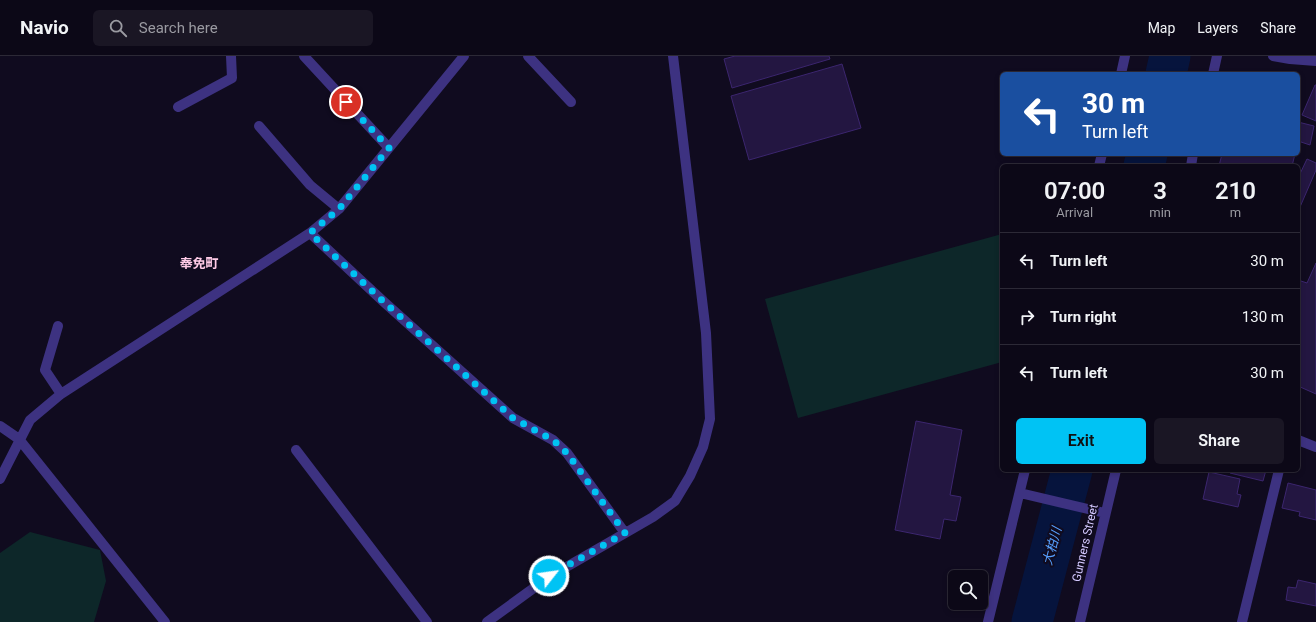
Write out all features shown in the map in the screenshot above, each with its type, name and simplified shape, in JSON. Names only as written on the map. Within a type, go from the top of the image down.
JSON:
[{"type":"street","points":[[178,107],[232,78],[232,56]]},
{"type":"street","points":[[304,56],[389,148]]},
{"type":"street","points":[[0,479],[30,420],[61,394],[310,233],[339,209],[464,56]]},
{"type":"street","points":[[528,56],[571,102]]},
{"type":"street","points":[[487,622],[549,576],[653,517],[675,501],[690,476],[703,447],[710,419],[706,333],[673,56]]},
{"type":"street","points":[[1121,72],[1125,56]]},
{"type":"street","points":[[1213,72],[1217,56]]},
{"type":"street","points":[[1274,56],[1316,61]]},
{"type":"street","points":[[259,126],[310,184],[339,209]]},
{"type":"street","points":[[310,233],[513,418],[553,440],[567,453],[625,533]]},
{"type":"street","points":[[58,326],[45,370],[61,394]]},
{"type":"street","points":[[0,426],[19,439],[165,622]]},
{"type":"street","points":[[1300,441],[1316,447]]},
{"type":"street","points":[[296,450],[427,622]]},
{"type":"street","points":[[988,622],[1025,472]]},
{"type":"street","name":"Gunners Street","points":[[1080,622],[1116,472]]},
{"type":"street","points":[[1242,622],[1279,472]]},
{"type":"street","points":[[1020,493],[1106,513]]},
{"type":"green space","points":[[1000,235],[1000,363],[798,418],[765,299]]},
{"type":"green space","points":[[30,532],[100,550],[106,581],[94,622],[0,622],[0,553]]},
{"type":"building","points":[[735,56],[829,56],[830,59],[732,88],[724,59]]},
{"type":"building","points":[[842,64],[861,128],[749,160],[731,96]]},
{"type":"building","points":[[1316,85],[1316,121],[1302,115]]},
{"type":"building","points":[[1300,122],[1314,126],[1310,145],[1300,142]]},
{"type":"building","points":[[1222,156],[1294,156],[1292,164],[1220,164]]},
{"type":"building","points":[[1307,159],[1316,163],[1316,170],[1300,207],[1300,174]]},
{"type":"building","points":[[1316,263],[1316,394],[1300,387],[1300,281],[1307,283]]},
{"type":"building","points":[[916,421],[962,430],[950,495],[961,497],[956,521],[944,519],[940,539],[895,530]]},
{"type":"building","points":[[1209,472],[1240,479],[1237,494],[1241,495],[1238,507],[1203,499]]},
{"type":"building","points":[[1230,472],[1265,472],[1263,481]]},
{"type":"building","points":[[1288,483],[1316,490],[1316,520],[1299,516],[1300,512],[1282,508]]},
{"type":"building","points":[[1298,580],[1316,584],[1316,606],[1286,600],[1288,587],[1296,588]]},
{"type":"waterway","name":"大柏川","points":[[1166,72],[1170,56]]},
{"type":"waterway","name":"大柏川","points":[[1144,164],[1146,156]]},
{"type":"waterway","name":"大柏川","points":[[1032,622],[1071,472]]},
{"type":"district","name":"奉免町","points":[[199,263]]},
{"type":"route","points":[[346,102],[389,148],[339,209],[310,233],[513,418],[553,440],[567,453],[625,533],[549,576]]}]
